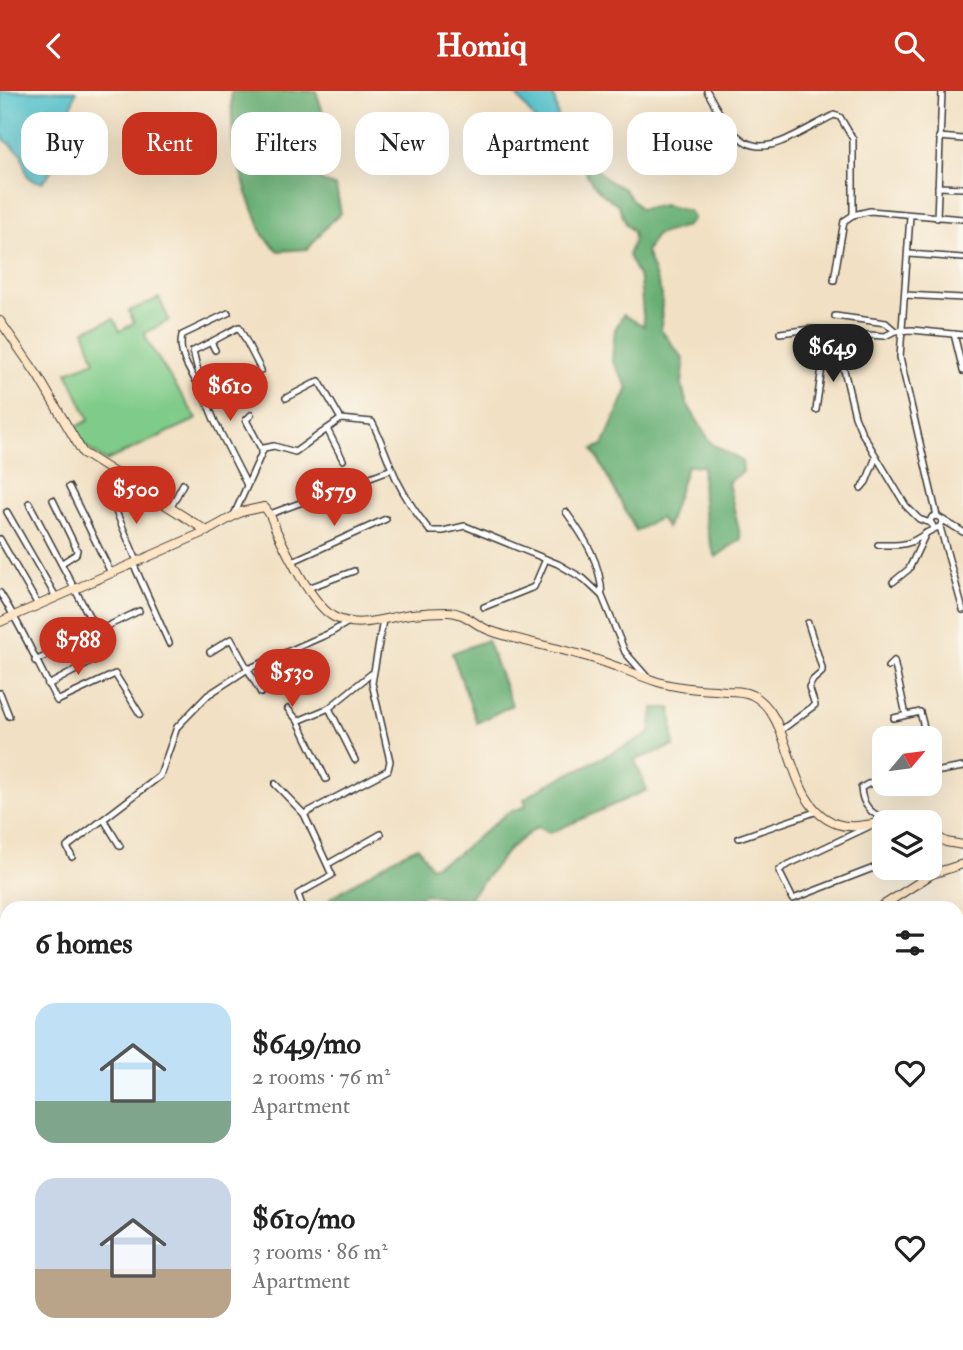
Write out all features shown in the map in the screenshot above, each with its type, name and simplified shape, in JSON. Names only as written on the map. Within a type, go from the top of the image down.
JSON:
[{"type":"street","points":[[707,91],[733,134],[758,147],[780,144],[834,115],[840,117],[853,139],[853,215]]},
{"type":"street","points":[[937,218],[942,91]]},
{"type":"street","points":[[939,137],[963,139]]},
{"type":"street","points":[[938,187],[963,188]]},
{"type":"street","points":[[834,280],[844,221],[853,215],[870,211],[963,219]]},
{"type":"street","points":[[878,545],[906,544],[926,533],[940,518],[900,356],[899,331],[909,254],[910,216]]},
{"type":"street","points":[[909,254],[963,258]]},
{"type":"street","points":[[905,295],[963,297]]},
{"type":"street","points":[[229,313],[182,335],[180,344],[184,359],[247,485]]},
{"type":"street","points":[[835,316],[886,323],[899,331]]},
{"type":"street","points":[[0,321],[38,376],[83,453],[207,531]]},
{"type":"street","points":[[204,395],[193,351],[239,327],[261,370]]},
{"type":"street","points":[[779,333],[811,329],[886,336],[899,331],[963,335]]},
{"type":"street","points":[[850,334],[841,341],[839,349],[855,416],[906,506],[919,519],[935,526]]},
{"type":"street","points":[[954,334],[963,371]]},
{"type":"street","points":[[211,342],[215,351]]},
{"type":"street","points":[[816,410],[823,360],[839,349]]},
{"type":"street","points":[[286,398],[319,381],[341,418]]},
{"type":"street","points":[[251,415],[246,420],[262,450]]},
{"type":"street","points":[[234,516],[262,450],[269,446],[291,452],[298,451],[341,418],[372,422],[411,507],[430,531],[465,526],[546,559],[584,579],[602,596]]},
{"type":"street","points":[[327,429],[343,460]]},
{"type":"street","points":[[861,488],[876,457]]},
{"type":"street","points":[[270,514],[392,469]]},
{"type":"street","points":[[171,507],[183,484]]},
{"type":"street","points":[[69,487],[111,573]]},
{"type":"street","points":[[53,500],[78,550],[62,563]]},
{"type":"street","points":[[111,502],[169,643]]},
{"type":"street","points":[[29,503],[97,631]]},
{"type":"street","points":[[0,622],[261,506],[270,514],[308,588],[321,607],[335,617],[372,624],[413,614],[462,614],[486,630],[589,657],[648,678],[686,687],[752,694],[764,703],[780,731],[796,779],[818,811],[837,824],[871,825]]},
{"type":"street","points":[[7,512],[56,597]]},
{"type":"street","points":[[566,512],[599,568],[602,596],[625,652],[648,678]]},
{"type":"street","points":[[963,532],[940,518],[932,517],[963,610]]},
{"type":"street","points":[[293,561],[386,519]]},
{"type":"street","points":[[893,582],[909,569],[926,533]]},
{"type":"street","points":[[0,539],[38,605]]},
{"type":"street","points":[[484,607],[534,587],[546,559]]},
{"type":"street","points":[[308,588],[354,571]]},
{"type":"street","points":[[0,593],[15,615],[35,661],[57,701],[115,674],[140,714]]},
{"type":"street","points":[[35,661],[139,611]]},
{"type":"street","points":[[304,814],[388,771],[390,761],[371,674],[383,620]]},
{"type":"street","points":[[72,857],[67,847],[160,776],[177,727],[208,695],[248,669],[330,633],[350,621]]},
{"type":"street","points":[[780,731],[815,705],[809,687],[822,672],[808,623]]},
{"type":"street","points":[[210,652],[230,639],[261,693]]},
{"type":"street","points":[[48,685],[93,661]]},
{"type":"street","points":[[888,667],[894,661],[906,715]]},
{"type":"street","points":[[298,722],[329,708],[371,674]]},
{"type":"street","points":[[0,693],[9,716]]},
{"type":"street","points":[[329,708],[355,760]]},
{"type":"street","points":[[288,709],[298,722],[326,779]]},
{"type":"street","points":[[894,718],[920,712],[924,726]]},
{"type":"street","points":[[942,771],[963,767]]},
{"type":"street","points":[[872,783],[861,788],[861,797],[872,815]]},
{"type":"street","points":[[275,784],[304,814],[332,875],[298,894],[300,901]]},
{"type":"street","points":[[740,838],[818,811]]},
{"type":"street","points":[[104,820],[120,846]]},
{"type":"street","points":[[871,825],[779,871],[793,899],[872,869]]},
{"type":"street","points":[[328,864],[381,834]]},
{"type":"street","points":[[942,840],[963,845]]},
{"type":"street","points":[[942,868],[963,864]]},
{"type":"street","points":[[889,901],[918,880]]},
{"type":"green space","points":[[231,91],[316,91],[323,112],[232,112]]},
{"type":"green space","points":[[242,175],[314,175],[336,187],[341,213],[308,249],[278,251],[263,235]]},
{"type":"green space","points":[[588,175],[602,175],[624,189],[640,209],[664,205],[689,211],[693,218],[687,226],[656,235],[646,251],[662,295],[661,330],[682,357],[684,364],[682,384],[686,402],[711,443],[742,461],[743,472],[728,482],[741,539],[716,557],[704,512],[703,466],[687,466],[667,528],[660,518],[636,531],[593,449],[603,445],[628,388],[612,360],[615,329],[623,315],[644,326],[640,280],[628,255],[634,240],[633,232],[626,224],[618,204],[598,190]]},
{"type":"green space","points":[[159,298],[169,320],[145,333],[147,341],[197,419],[106,461],[85,446],[74,428],[89,420],[67,372],[95,361],[84,330],[114,319],[120,331],[134,323],[129,311]]},
{"type":"green space","points":[[487,640],[512,705],[477,723],[452,653]]},
{"type":"green space","points":[[653,708],[671,708],[674,746],[635,760],[647,790],[550,833],[537,827],[510,848],[467,901],[425,894],[414,901],[332,901],[330,898],[398,856],[418,847],[431,867],[455,856],[507,813],[526,806],[524,799],[546,785],[650,734]]},
{"type":"water","points":[[0,91],[76,91],[70,112],[21,112],[21,153],[4,139],[0,131],[3,118]]},
{"type":"water","points":[[513,91],[553,91],[557,112],[529,112]]},
{"type":"water","points":[[27,175],[48,175],[42,182],[32,180]]}]
